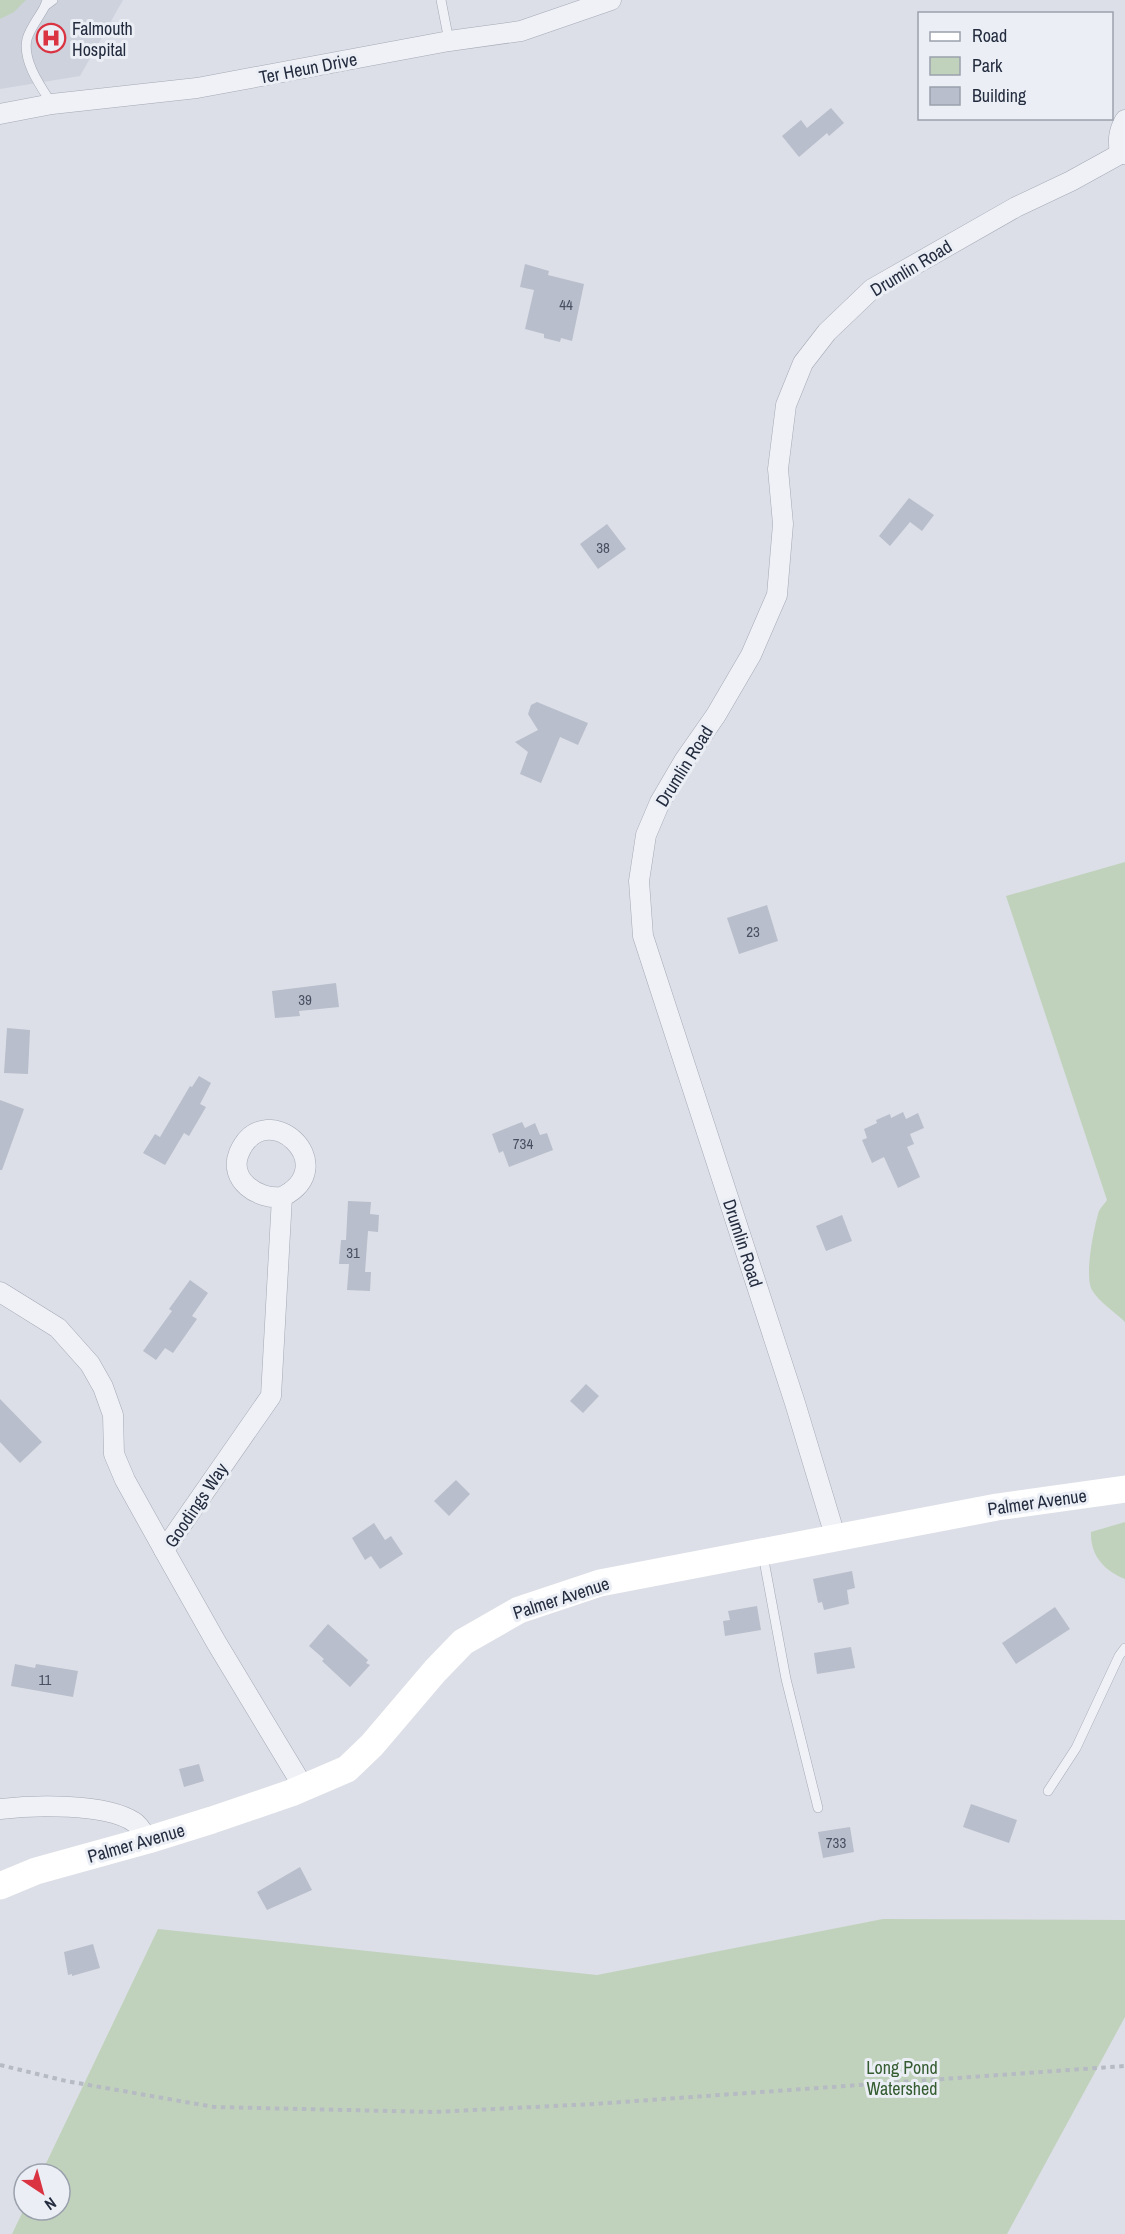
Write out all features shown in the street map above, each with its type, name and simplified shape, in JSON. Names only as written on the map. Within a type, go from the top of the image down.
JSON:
[{"type":"main road","name":"Palmer Avenue","points":[[0,1886],[36,1871],[148,1840],[304,1788],[346,1769],[372,1745],[463,1642],[519,1610],[600,1583],[997,1507],[1125,1489]]},
{"type":"street","name":"Ter Heun Drive","points":[[0,114],[52,104],[197,88],[449,41],[521,31],[611,0]]},
{"type":"street","name":"Drumlin Road","points":[[836,1539],[795,1403],[643,936],[639,881],[646,835],[660,802],[684,761],[716,715],[751,655],[777,595],[783,524],[778,469],[786,405],[802,363],[827,332],[872,289],[1016,207],[1122,154],[1119,131],[1125,120]]},
{"type":"street","name":"Goodings Way","points":[[282,1197],[271,1396],[164,1550],[216,1642],[304,1788]]},
{"type":"street","points":[[0,1292],[58,1328],[90,1364],[103,1387],[113,1416],[114,1454],[125,1480],[164,1550]]},
{"type":"street","points":[[0,1809],[54,1806],[122,1815],[136,1823],[148,1840]]},
{"type":"lane","points":[[441,0],[449,41]]},
{"type":"lane","points":[[48,2],[27,39],[27,48],[32,73],[52,104]]},
{"type":"lane","points":[[763,1553],[786,1679],[818,1808]]},
{"type":"lane","points":[[1048,1791],[1076,1748],[1119,1656],[1125,1648]]},
{"type":"path","points":[[0,2065],[66,2081],[214,2107],[434,2112],[606,2103],[1125,2066]]},
{"type":"shaded area","name":"Falmouth Hospital","points":[[0,0],[123,0],[80,76],[0,89]]},
{"type":"green space","points":[[0,0],[26,0],[14,12],[0,19]]},
{"type":"green space","points":[[1125,862],[1125,1322],[1099,1299],[1090,1283],[1089,1263],[1095,1228],[1099,1211],[1107,1200],[1006,896]]},
{"type":"green space","points":[[1125,1522],[1125,1579],[1111,1572],[1100,1561],[1093,1548],[1091,1532]]},
{"type":"green space","name":"Long Pond Watershed","points":[[883,1919],[1125,1920],[1125,2017],[1007,2234],[12,2234],[18,2222],[72,2222],[72,2162],[47,2162],[158,1929],[597,1975]]},
{"type":"building","points":[[831,108],[844,123],[829,136],[827,133],[799,157],[782,136],[801,120],[807,128]]},
{"type":"building","points":[[525,264],[549,271],[548,275],[584,284],[572,341],[561,338],[560,342],[544,338],[544,334],[525,329],[534,290],[520,287]]},
{"type":"building","points":[[909,498],[934,515],[922,531],[910,522],[890,546],[879,536]]},
{"type":"building","points":[[607,524],[626,549],[598,569],[580,544]]},
{"type":"building","points":[[537,702],[588,723],[578,745],[560,737],[541,783],[520,774],[528,752],[515,742],[538,730],[528,714],[531,705]]},
{"type":"building","points":[[767,905],[778,941],[739,954],[727,918]]},
{"type":"building","points":[[336,983],[339,1007],[299,1011],[300,1016],[275,1018],[272,991]]},
{"type":"building","points":[[7,1028],[30,1030],[28,1074],[4,1073]]},
{"type":"building","points":[[199,1076],[211,1083],[200,1104],[206,1107],[189,1136],[184,1133],[165,1165],[143,1153],[155,1134],[160,1137],[190,1086],[192,1087]]},
{"type":"building","points":[[0,1100],[24,1109],[2,1170],[0,1170]]},
{"type":"building","points":[[903,1112],[906,1119],[918,1113],[924,1128],[910,1134],[914,1144],[907,1147],[920,1177],[898,1188],[884,1157],[872,1163],[862,1140],[867,1138],[864,1129],[877,1123],[876,1120],[890,1114],[891,1118]]},
{"type":"building","points":[[522,1122],[525,1128],[535,1123],[540,1135],[547,1133],[553,1150],[509,1167],[503,1151],[499,1153],[492,1134]]},
{"type":"building","points":[[348,1201],[371,1202],[370,1214],[379,1215],[378,1232],[368,1231],[365,1272],[371,1272],[370,1291],[347,1290],[349,1264],[339,1264],[341,1240],[346,1240]]},
{"type":"building","points":[[842,1215],[852,1241],[826,1251],[816,1226]]},
{"type":"building","points":[[190,1280],[208,1293],[192,1316],[197,1319],[173,1353],[165,1348],[156,1360],[143,1351],[172,1311],[169,1309]]},
{"type":"building","points":[[586,1384],[599,1396],[583,1413],[570,1401]]},
{"type":"building","points":[[0,1399],[42,1442],[20,1463],[0,1442]]},
{"type":"building","points":[[456,1480],[470,1494],[449,1516],[434,1501]]},
{"type":"building","points":[[374,1523],[385,1540],[391,1536],[403,1554],[380,1569],[371,1556],[365,1560],[352,1538]]},
{"type":"building","points":[[852,1571],[855,1588],[847,1590],[849,1604],[824,1610],[822,1602],[818,1603],[813,1579]]},
{"type":"building","points":[[757,1606],[761,1630],[725,1636],[723,1621],[730,1620],[728,1611]]},
{"type":"building","points":[[1055,1607],[1070,1629],[1016,1664],[1002,1643]]},
{"type":"building","points":[[328,1624],[368,1660],[366,1663],[370,1665],[350,1687],[309,1646]]},
{"type":"building","points":[[851,1647],[855,1668],[817,1674],[814,1653]]},
{"type":"building","points":[[15,1664],[35,1668],[36,1664],[78,1671],[73,1697],[11,1686]]},
{"type":"building","points":[[199,1764],[204,1781],[184,1787],[179,1769]]},
{"type":"building","points":[[971,1804],[1017,1820],[1009,1843],[963,1827]]},
{"type":"building","points":[[850,1827],[854,1852],[823,1858],[818,1832]]},
{"type":"building","points":[[300,1867],[312,1890],[267,1910],[257,1892]]},
{"type":"building","points":[[93,1944],[100,1968],[72,1976],[72,1974],[68,1975],[64,1952]]},
{"type":"place","name":"Falmouth Hospital","points":[[51,38]]}]
